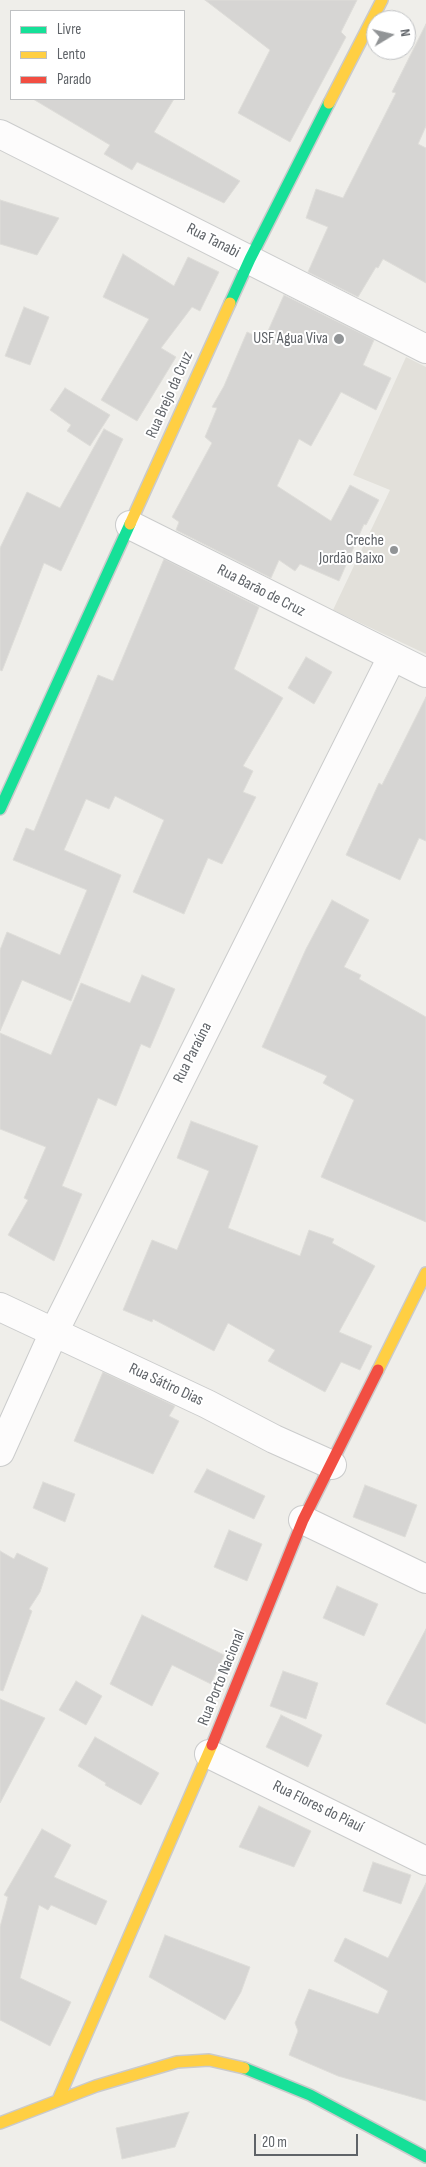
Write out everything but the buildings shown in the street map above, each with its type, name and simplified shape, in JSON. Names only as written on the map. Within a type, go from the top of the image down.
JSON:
[{"type":"street","name":"Rua Brejo da Cruz","points":[[0,809],[250,260],[382,0]]},
{"type":"street","name":"Rua Tanabi","points":[[0,134],[426,349]]},
{"type":"street","name":"Rua Barão de Cruz","points":[[130,525],[426,673]]},
{"type":"street","name":"Rua Paraúna","points":[[0,1452],[54,1332],[392,657]]},
{"type":"street","name":"Rua Porto Nacional","points":[[58,2100],[209,1754],[303,1520],[424,1286]]},
{"type":"street","name":"Rua Sátiro Dias","points":[[0,1307],[332,1465]]},
{"type":"street","points":[[303,1520],[426,1579]]},
{"type":"street","name":"Rua Flores do Piauí","points":[[209,1754],[426,1860]]},
{"type":"street","points":[[0,2123],[58,2100],[146,2070],[177,2062],[209,2060],[244,2068],[310,2095],[426,2157]]},
{"type":"shaded area","name":"Creche Jordão Baixo","points":[[406,357],[426,367],[426,654],[333,610],[390,490],[353,475]]},
{"type":"traffic: fast","points":[[230,303],[250,259],[329,103]]},
{"type":"traffic: fast","points":[[0,809],[130,524]]},
{"type":"traffic: fast","points":[[244,2068],[310,2095],[426,2157]]},
{"type":"traffic: slow","points":[[329,103],[382,0]]},
{"type":"traffic: slow","points":[[130,524],[230,303]]},
{"type":"traffic: slow","points":[[378,1370],[426,1273]]},
{"type":"traffic: slow","points":[[58,2100],[212,1745]]},
{"type":"traffic: slow","points":[[0,2123],[96,2086],[177,2062],[209,2060],[244,2068]]},
{"type":"traffic: jam","points":[[212,1745],[303,1520],[378,1370]]},
{"type":"place","name":"USF Agua Viva","points":[[339,339]]},
{"type":"place","name":"Creche Jordão Baixo","points":[[394,550]]}]
